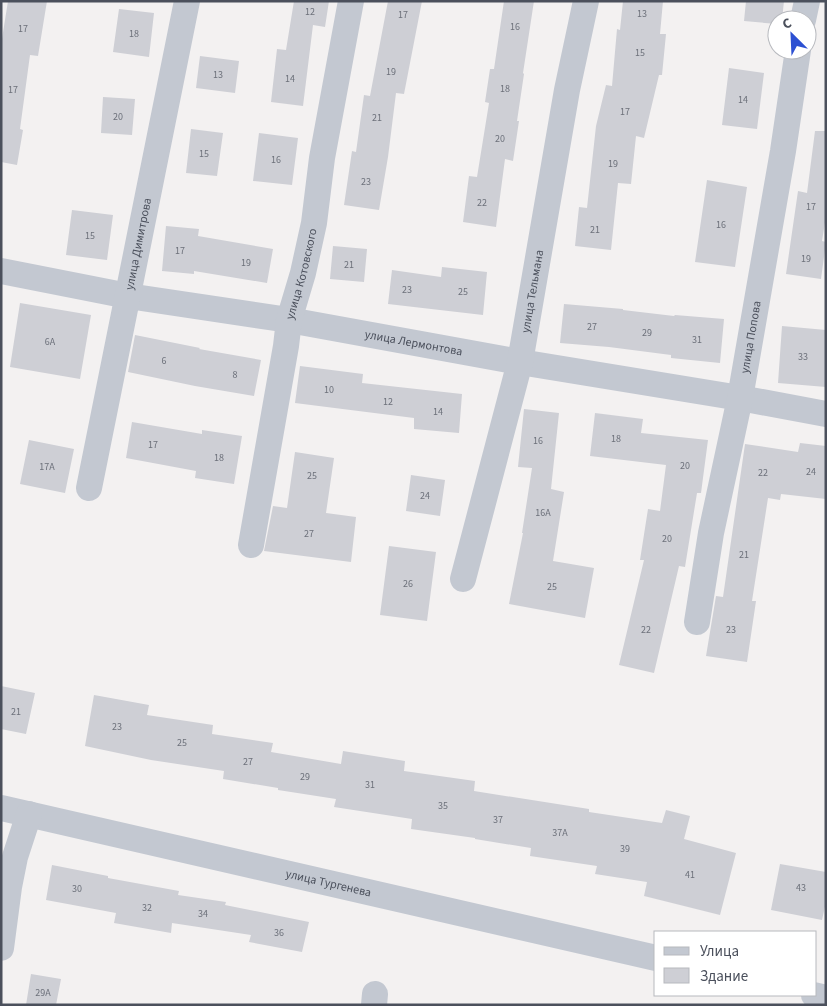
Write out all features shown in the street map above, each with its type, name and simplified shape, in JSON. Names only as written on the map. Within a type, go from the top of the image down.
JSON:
[{"type":"street","name":"улица Димитрова","points":[[89,488],[188,1]]},
{"type":"street","name":"улица Котовского","points":[[251,545],[289,320],[303,273],[314,223],[322,158],[351,1]]},
{"type":"street","name":"улица Тельмана","points":[[463,579],[520,362],[566,100],[586,1]]},
{"type":"street","name":"улица Попова","points":[[697,622],[711,533],[740,398],[783,151],[797,60]]},
{"type":"street","name":"улица Лермонтова","points":[[1,271],[128,296],[289,320],[520,362],[826,414]]},
{"type":"street","name":"улица Тургенева","points":[[1,808],[654,958]]},
{"type":"street","points":[[1,948],[15,857],[29,814]]},
{"type":"building","points":[[8,1],[47,1],[38,56],[30,55],[20,129],[23,130],[17,165],[1,162],[1,45]]},
{"type":"building","points":[[294,1],[329,1],[325,27],[313,25],[303,106],[271,102],[277,49],[286,50]]},
{"type":"building","points":[[388,1],[422,1],[404,94],[396,93],[379,210],[344,205],[352,151],[356,152],[364,95],[370,96]]},
{"type":"building","points":[[504,1],[534,1],[523,73],[513,161],[505,159],[496,227],[463,222],[469,176],[477,177],[489,103],[485,102],[490,69],[494,69]]},
{"type":"building","points":[[623,1],[663,1],[660,34],[666,34],[662,75],[659,75],[644,138],[636,136],[631,184],[618,183],[611,250],[575,246],[579,207],[587,208],[596,126],[606,85],[612,86],[617,29],[620,30]]},
{"type":"building","points":[[746,1],[784,1],[783,10],[767,10],[767,23],[744,21]]},
{"type":"building","points":[[119,9],[154,13],[149,57],[113,52]]},
{"type":"building","points":[[200,56],[239,61],[235,93],[196,88]]},
{"type":"building","points":[[729,68],[764,73],[757,129],[722,125]]},
{"type":"building","points":[[103,97],[135,99],[132,135],[101,133]]},
{"type":"building","points":[[191,129],[223,133],[217,176],[186,173]]},
{"type":"building","points":[[815,131],[826,131],[826,216],[822,241],[826,242],[821,279],[786,274],[798,191],[807,193]]},
{"type":"building","points":[[259,133],[298,138],[292,185],[253,181]]},
{"type":"building","points":[[707,180],[747,187],[735,267],[695,262]]},
{"type":"building","points":[[72,210],[113,215],[107,260],[66,255]]},
{"type":"building","points":[[166,226],[199,229],[198,236],[273,249],[267,283],[194,271],[194,274],[162,271]]},
{"type":"building","points":[[333,246],[367,249],[364,282],[330,279]]},
{"type":"building","points":[[442,267],[487,272],[483,315],[388,304],[392,270],[441,277]]},
{"type":"building","points":[[20,303],[91,315],[80,379],[10,367]]},
{"type":"building","points":[[564,304],[674,316],[724,319],[720,363],[671,358],[671,355],[609,347],[560,343]]},
{"type":"building","points":[[782,326],[826,330],[826,387],[778,383]]},
{"type":"building","points":[[135,335],[261,360],[254,396],[128,372]]},
{"type":"building","points":[[300,366],[363,374],[362,383],[462,394],[459,433],[414,429],[414,418],[295,403]]},
{"type":"building","points":[[524,409],[559,413],[551,489],[564,492],[553,561],[594,568],[585,618],[509,604],[523,533],[532,468],[518,467]]},
{"type":"building","points":[[595,413],[643,419],[641,433],[708,440],[701,493],[697,493],[685,567],[679,566],[654,673],[619,665],[644,560],[640,560],[648,509],[660,511],[666,465],[590,456]]},
{"type":"building","points":[[132,422],[202,434],[202,430],[242,436],[234,484],[195,478],[196,471],[126,458]]},
{"type":"building","points":[[29,440],[74,449],[65,493],[20,484]]},
{"type":"building","points":[[800,443],[826,446],[826,499],[781,494],[780,500],[768,498],[752,601],[756,601],[747,662],[706,656],[716,596],[723,597],[745,444],[798,452]]},
{"type":"building","points":[[295,452],[334,458],[326,513],[356,517],[351,562],[264,551],[273,506],[287,508]]},
{"type":"building","points":[[411,475],[445,480],[440,516],[406,511]]},
{"type":"building","points":[[389,546],[436,552],[427,621],[380,615]]},
{"type":"building","points":[[1,686],[35,693],[26,734],[1,729]]},
{"type":"building","points":[[94,695],[149,705],[147,715],[213,725],[212,734],[273,743],[271,752],[341,764],[343,751],[405,761],[404,771],[475,781],[474,791],[589,809],[589,812],[662,823],[666,810],[690,816],[684,839],[736,853],[720,915],[644,896],[647,882],[595,874],[597,866],[530,856],[531,848],[411,829],[412,819],[334,807],[336,799],[223,779],[224,771],[151,760],[85,746]]},
{"type":"building","points":[[780,864],[826,872],[826,902],[822,920],[771,910]]},
{"type":"building","points":[[52,865],[108,876],[108,878],[179,891],[178,895],[226,902],[225,905],[309,922],[302,952],[249,942],[251,935],[172,923],[171,933],[114,923],[116,913],[46,900]]},
{"type":"building","points":[[31,974],[61,979],[56,1005],[26,1005]]}]
